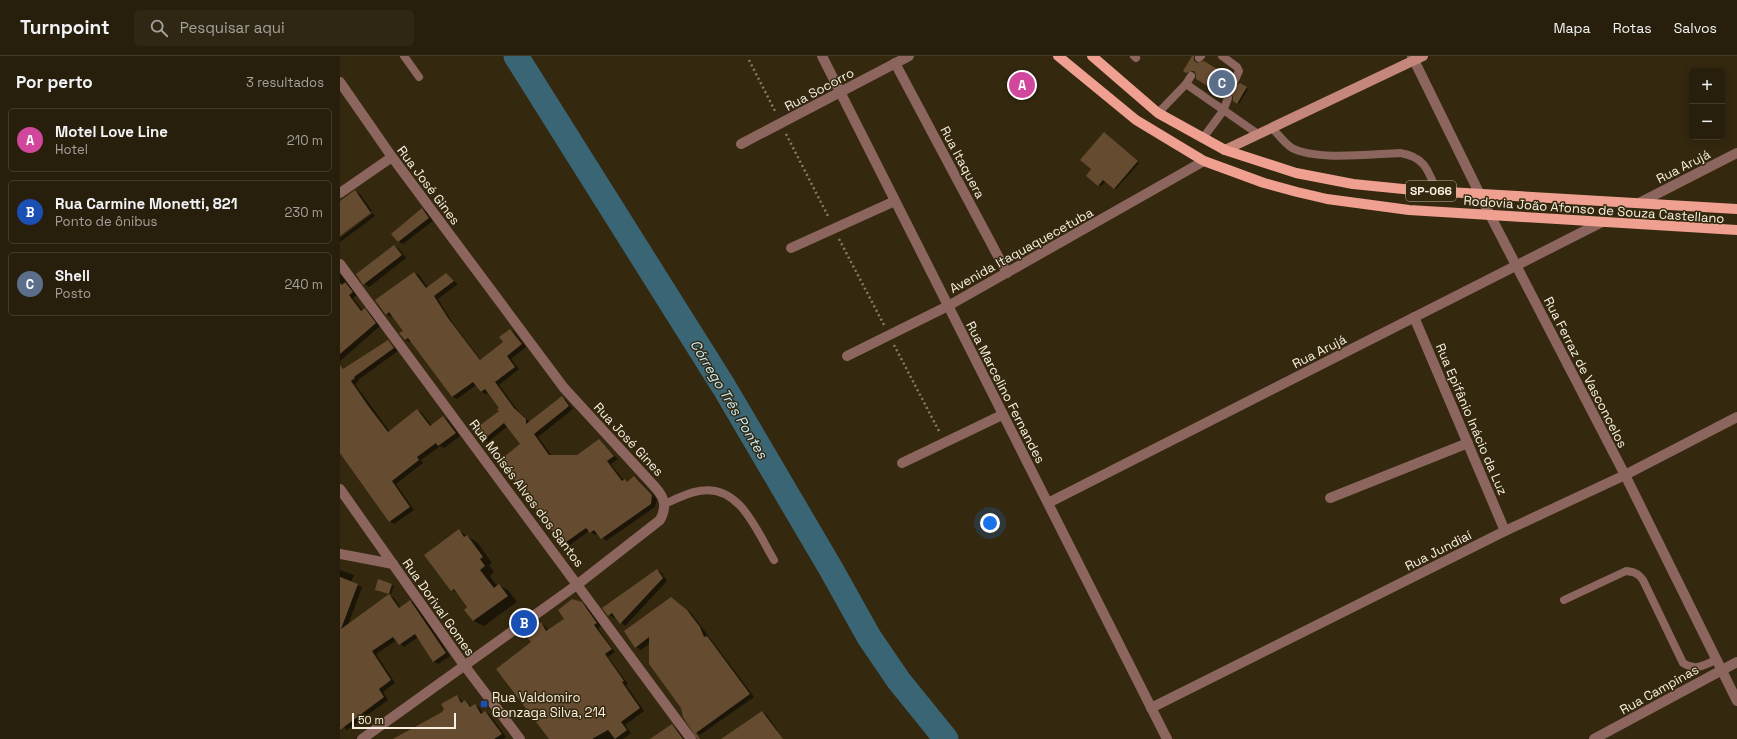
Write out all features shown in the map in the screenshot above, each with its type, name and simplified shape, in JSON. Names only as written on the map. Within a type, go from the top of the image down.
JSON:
[{"type":"main road","name":"Rodovia João Afonso de Souza Castellano","points":[[1058,56],[1136,120],[1204,161],[1264,183],[1327,199],[1409,210],[1737,230]]},
{"type":"main road","name":"Rodovia João Afonso de Souza Castellano","points":[[1092,56],[1158,113],[1225,150],[1296,173],[1353,184],[1437,192],[1641,202],[1737,209]]},
{"type":"street","name":"Rua Marcelino Fernandes","points":[[822,56],[1167,739]]},
{"type":"street","name":"Rua Socorro","points":[[741,144],[909,56]]},
{"type":"street","points":[[1225,150],[1417,58]]},
{"type":"street","name":"Rua Ferraz de Vasconcelos","points":[[1417,58],[1480,195],[1625,475],[1720,670],[1737,701]]},
{"type":"street","name":"Rua Itaquera","points":[[895,63],[1007,273]]},
{"type":"street","name":"Rua José Gines","points":[[340,82],[392,157],[564,388],[658,491],[664,504]]},
{"type":"street","name":"Rua Arujá","points":[[1641,202],[1737,153]]},
{"type":"street","points":[[340,193],[392,157]]},
{"type":"street","name":"Avenida Itaquaquecetuba","points":[[847,356],[948,306],[1204,161]]},
{"type":"street","points":[[790,248],[895,201]]},
{"type":"street","name":"Rua Arujá","points":[[1048,503],[1602,222]]},
{"type":"street","name":"Rua Moisés Alves dos Santos","points":[[340,264],[578,584],[691,739]]},
{"type":"street","name":"Rua Epifânio Inácio da Luz","points":[[1414,317],[1505,531]]},
{"type":"street","points":[[902,463],[944,441],[1002,415]]},
{"type":"street","name":"Rua Jundiaí","points":[[1151,708],[1505,531],[1625,475],[1737,417]]},
{"type":"street","points":[[1330,498],[1468,443]]},
{"type":"street","name":"Rua Dorival Gomes","points":[[340,489],[464,665],[520,739]]},
{"type":"street","points":[[362,739],[578,584],[660,520],[664,512],[664,504]]},
{"type":"street","points":[[340,554],[393,564]]},
{"type":"street","name":"Rua Campinas","points":[[1597,738],[1737,662]]},
{"type":"lane","points":[[404,56],[419,77]]},
{"type":"lane","points":[[1222,56],[1237,67],[1238,71],[1235,80]]},
{"type":"lane","points":[[1158,113],[1186,84],[1191,76]]},
{"type":"lane","points":[[1186,84],[1258,134]]},
{"type":"lane","points":[[1203,138],[1223,111],[1228,98]]},
{"type":"lane","points":[[1272,128],[1291,147],[1306,153],[1322,155],[1400,153],[1413,155],[1428,169],[1437,192]]},
{"type":"lane","points":[[664,504],[697,491],[717,490],[728,495],[739,503],[774,560]]},
{"type":"lane","points":[[1564,600],[1626,571],[1633,572],[1640,575],[1643,580],[1682,663],[1690,668],[1699,668],[1716,660]]},
{"type":"path","points":[[749,60],[944,441]]},
{"type":"building","points":[[1192,56],[1194,56],[1194,60],[1197,63],[1204,61],[1230,77],[1232,85],[1240,83],[1247,87],[1237,104],[1233,101],[1233,97],[1230,93],[1223,95],[1196,79],[1196,74],[1194,71],[1186,73],[1183,71]]},
{"type":"building","points":[[1104,132],[1138,161],[1114,189],[1103,180],[1098,186],[1086,176],[1091,169],[1080,160]]},
{"type":"building","points":[[355,190],[371,213],[340,236],[340,201]]},
{"type":"building","points":[[422,208],[429,218],[398,242],[391,234]]},
{"type":"building","points":[[394,245],[402,255],[363,285],[356,274]]},
{"type":"building","points":[[414,272],[426,288],[446,273],[454,281],[434,296],[448,318],[480,360],[503,342],[499,337],[510,329],[522,344],[507,356],[515,367],[495,382],[514,408],[526,419],[526,424],[562,396],[569,406],[534,434],[549,455],[577,455],[599,439],[614,456],[607,461],[622,481],[625,479],[627,482],[634,476],[652,495],[651,504],[601,539],[594,530],[590,533],[586,528],[562,545],[500,460],[520,444],[504,423],[483,440],[475,429],[499,411],[497,409],[499,408],[485,389],[481,392],[473,382],[452,397],[408,338],[405,340],[399,333],[403,331],[389,312],[386,315],[375,300]]},
{"type":"building","points":[[345,282],[353,292],[349,295],[361,311],[365,308],[376,323],[340,354],[340,283],[342,285]]},
{"type":"building","points":[[388,340],[394,348],[354,377],[355,378],[351,381],[369,407],[388,432],[417,409],[430,426],[443,416],[456,433],[438,446],[436,443],[417,457],[419,460],[392,481],[410,507],[389,522],[340,453],[340,365],[343,369]]},
{"type":"building","points":[[459,529],[464,537],[467,535],[483,557],[480,559],[485,566],[480,570],[494,588],[499,584],[508,596],[473,621],[464,610],[467,607],[454,589],[451,591],[424,555]]},
{"type":"building","points":[[657,569],[663,578],[620,624],[612,613],[608,616],[602,608]]},
{"type":"building","points":[[340,577],[358,584],[341,629],[389,594],[399,608],[410,600],[446,653],[433,662],[415,634],[399,645],[393,637],[372,651],[391,680],[379,689],[384,697],[340,730]]},
{"type":"building","points":[[378,579],[392,584],[389,594],[375,590]]},
{"type":"building","points":[[671,597],[687,610],[700,627],[704,637],[707,636],[750,694],[696,733],[700,739],[697,739],[683,717],[681,708],[649,664],[649,637],[635,648],[624,631]]},
{"type":"building","points":[[572,599],[582,602],[597,623],[594,625],[612,649],[605,654],[624,681],[622,682],[640,708],[621,722],[627,730],[615,739],[608,730],[592,739],[549,739],[496,669],[531,642],[524,634],[541,622],[546,631],[564,619],[558,610]]},
{"type":"building","points":[[457,695],[461,703],[465,700],[470,707],[475,704],[481,714],[485,711],[502,734],[494,739],[393,739],[442,712],[444,709],[441,704]]},
{"type":"building","points":[[762,711],[783,739],[721,739]]},
{"type":"building","points":[[672,724],[683,739],[650,739],[669,726]]},
{"type":"waterway","name":"Córrego Três Pontes","points":[[516,56],[724,387],[831,569],[869,637],[899,681],[946,739]]},
{"type":"place","name":"Shell","points":[[1222,83]]},
{"type":"place","name":"Motel Love Line","points":[[1022,85]]},
{"type":"place","name":"Rua Carmine Monetti, 821","points":[[524,623]]},
{"type":"place","name":"Rua Valdomiro Gonzaga Silva, 214","points":[[484,704]]}]
